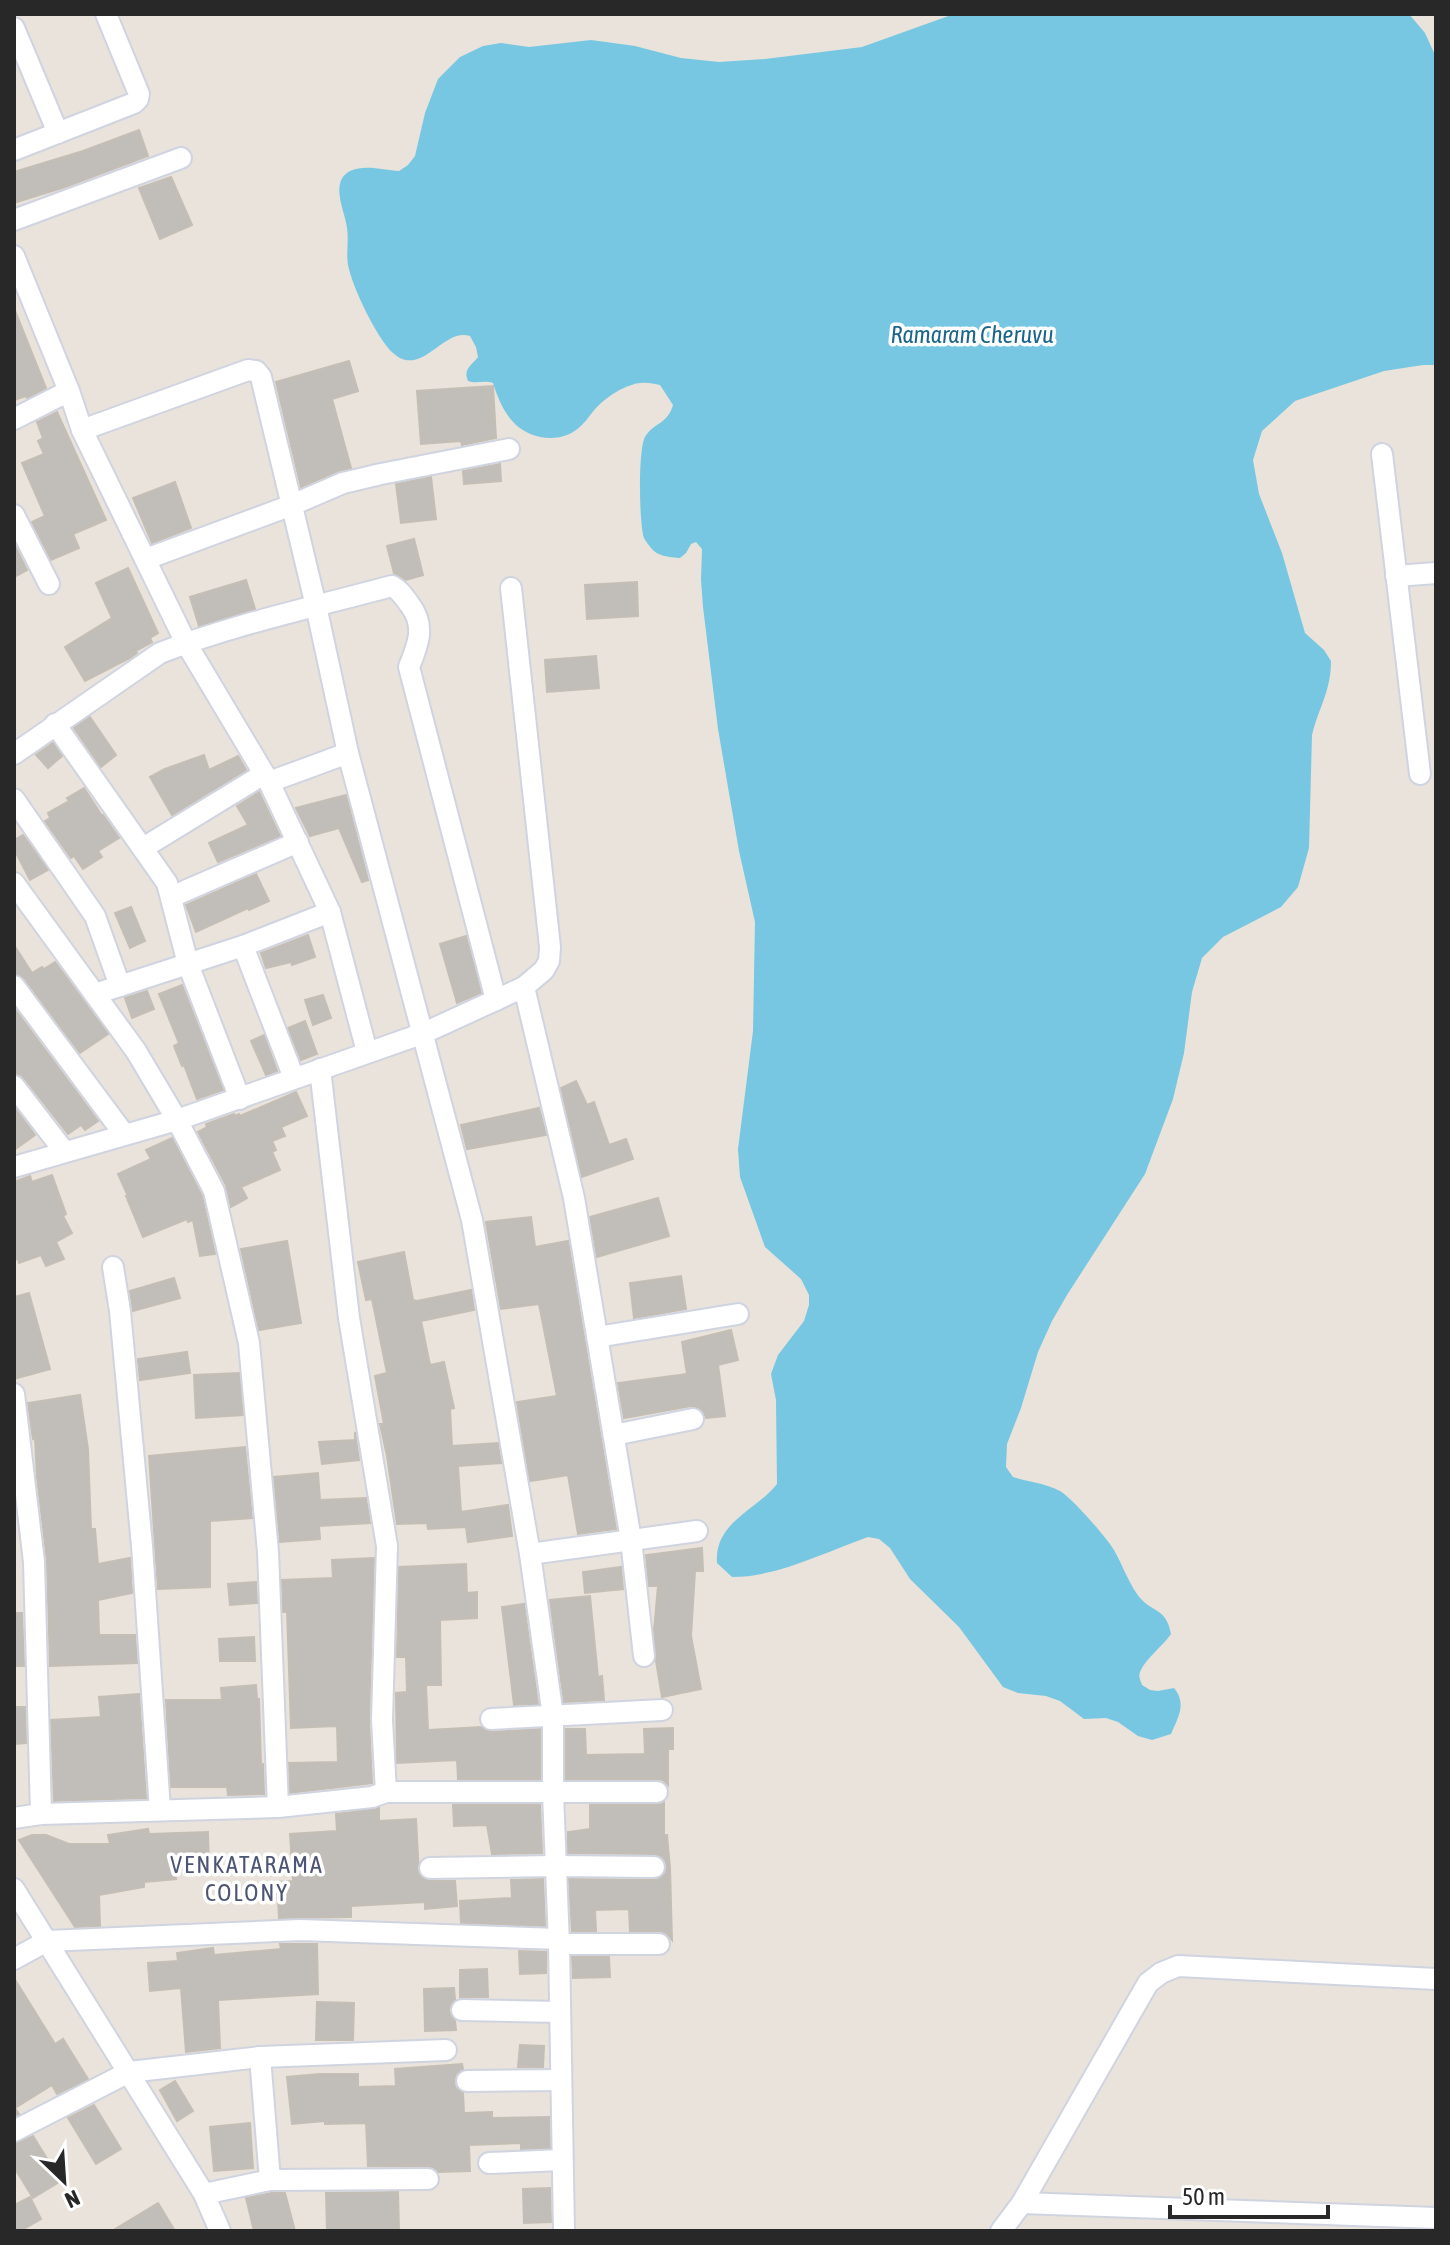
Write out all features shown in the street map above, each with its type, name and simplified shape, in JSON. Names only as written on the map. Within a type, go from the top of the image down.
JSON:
[{"type":"street","points":[[14,150],[138,99],[139,94],[106,14]]},
{"type":"street","points":[[14,28],[58,133]]},
{"type":"street","points":[[14,220],[181,158]]},
{"type":"street","points":[[14,256],[82,430],[186,643],[267,778],[330,912],[367,1052]]},
{"type":"street","points":[[82,430],[248,370],[256,371],[261,377],[348,753],[472,1220],[530,1554],[553,1716],[564,2231]]},
{"type":"street","points":[[14,419],[69,391]]},
{"type":"street","points":[[146,559],[343,483],[509,449]]},
{"type":"street","points":[[1382,454],[1420,774]]},
{"type":"street","points":[[14,515],[49,584]]},
{"type":"street","points":[[1396,576],[1436,573]]},
{"type":"street","points":[[14,754],[160,653],[392,586],[404,595],[419,621],[419,643],[409,667],[496,1000]]},
{"type":"street","points":[[14,1167],[177,1120],[424,1033],[524,987],[544,970],[549,961],[550,947],[511,588]]},
{"type":"street","points":[[55,724],[167,883],[188,964],[240,1099]]},
{"type":"street","points":[[143,848],[267,778],[348,753]]},
{"type":"street","points":[[14,799],[95,916],[120,986]]},
{"type":"street","points":[[171,897],[298,842]]},
{"type":"street","points":[[14,883],[136,1051],[214,1191],[249,1343],[268,1552],[278,1807]]},
{"type":"street","points":[[95,994],[243,946],[330,912]]},
{"type":"street","points":[[243,946],[294,1078]]},
{"type":"street","points":[[14,986],[124,1134]]},
{"type":"street","points":[[524,987],[574,1198],[631,1540],[644,1656]]},
{"type":"street","points":[[320,1069],[349,1318],[387,1546],[382,1720],[386,1792]]},
{"type":"street","points":[[14,1086],[64,1151]]},
{"type":"street","points":[[113,1267],[120,1311],[142,1546],[160,1810]]},
{"type":"street","points":[[597,1337],[738,1314]]},
{"type":"street","points":[[14,1394],[34,1562],[41,1814]]},
{"type":"street","points":[[614,1435],[693,1419]]},
{"type":"street","points":[[530,1554],[697,1531]]},
{"type":"street","points":[[491,1719],[662,1710]]},
{"type":"street","points":[[14,1818],[41,1814],[278,1807],[372,1797],[386,1792],[657,1792]]},
{"type":"street","points":[[430,1868],[654,1867]]},
{"type":"street","points":[[14,1889],[204,2194],[220,2231]]},
{"type":"street","points":[[14,1959],[47,1941],[300,1930],[659,1944]]},
{"type":"street","points":[[1001,2231],[1022,2203],[1148,1983],[1161,1973],[1178,1966],[1436,1979]]},
{"type":"street","points":[[462,2010],[560,2012]]},
{"type":"street","points":[[14,2131],[129,2072],[260,2057],[446,2050]]},
{"type":"street","points":[[260,2057],[270,2180]]},
{"type":"street","points":[[467,2081],[561,2080]]},
{"type":"street","points":[[489,2163],[562,2160]]},
{"type":"street","points":[[204,2194],[270,2180],[428,2179]]},
{"type":"street","points":[[1022,2203],[1436,2218]]},
{"type":"water","name":"Ramaram Cheruvu","points":[[954,14],[1409,14],[1425,33],[1435,55],[1436,365],[1384,371],[1295,401],[1262,431],[1253,460],[1259,494],[1282,553],[1305,633],[1331,661],[1327,690],[1312,735],[1309,848],[1298,887],[1281,907],[1223,937],[1202,958],[1192,992],[1184,1053],[1173,1099],[1145,1174],[1052,1321],[1038,1352],[1007,1444],[1006,1467],[1013,1477],[1054,1488],[1073,1502],[1110,1544],[1137,1594],[1162,1614],[1169,1625],[1171,1634],[1146,1662],[1139,1677],[1142,1685],[1150,1690],[1174,1688],[1181,1705],[1171,1734],[1152,1740],[1138,1736],[1106,1718],[1084,1719],[1060,1701],[1046,1696],[1018,1693],[1003,1687],[959,1627],[910,1579],[890,1548],[879,1539],[868,1537],[801,1563],[749,1576],[732,1577],[717,1563],[722,1537],[729,1527],[777,1484],[776,1400],[771,1374],[778,1355],[804,1321],[809,1295],[801,1279],[765,1247],[740,1177],[738,1149],[753,1031],[755,922],[718,729],[703,607],[702,549],[696,542],[680,558],[657,553],[644,538],[641,518],[643,444],[648,432],[668,416],[673,405],[660,385],[635,384],[606,399],[572,433],[550,438],[530,434],[509,417],[493,383],[468,381],[467,371],[478,357],[470,336],[460,335],[413,360],[393,353],[373,325],[350,274],[347,260],[347,228],[340,182],[356,169],[399,171],[408,165],[415,156],[425,113],[438,79],[460,57],[483,46],[501,43],[529,47],[591,40],[635,46],[681,58],[719,62],[765,59],[862,47]]},
{"type":"building","points":[[139,130],[148,156],[14,203],[14,172]]},
{"type":"building","points":[[171,177],[192,225],[160,239],[139,188]]},
{"type":"building","points":[[14,308],[46,388],[27,398],[14,400]]},
{"type":"building","points":[[349,361],[358,391],[332,399],[351,468],[301,487],[276,382]]},
{"type":"building","points":[[493,386],[496,438],[462,445],[461,441],[421,444],[417,391]]},
{"type":"building","points":[[57,412],[106,520],[73,534],[79,548],[51,560],[32,522],[45,516],[22,463],[44,454],[38,441],[43,438],[37,422]]},
{"type":"building","points":[[500,464],[501,481],[464,484],[463,471]]},
{"type":"building","points":[[431,477],[436,519],[401,523],[396,484]]},
{"type":"building","points":[[175,482],[191,528],[152,543],[133,498]]},
{"type":"building","points":[[414,539],[423,575],[406,580],[394,573],[387,546]]},
{"type":"building","points":[[14,544],[27,570],[14,577]]},
{"type":"building","points":[[128,568],[158,633],[150,638],[152,642],[130,658],[85,681],[65,647],[112,618],[96,583]]},
{"type":"building","points":[[246,580],[255,609],[199,626],[190,597]]},
{"type":"building","points":[[637,582],[638,616],[587,619],[585,585]]},
{"type":"building","points":[[596,656],[599,688],[547,692],[545,660]]},
{"type":"building","points":[[90,717],[116,755],[101,767],[74,728]]},
{"type":"building","points":[[53,743],[62,756],[48,768],[36,755]]},
{"type":"building","points":[[204,755],[209,770],[238,756],[246,770],[172,815],[150,777]]},
{"type":"building","points":[[84,788],[119,838],[98,851],[102,857],[83,869],[74,856],[71,858],[45,821],[50,818],[48,813]]},
{"type":"building","points":[[259,792],[280,836],[218,862],[209,843],[248,825],[237,806]]},
{"type":"building","points":[[346,795],[368,880],[362,882],[339,828],[310,836],[296,808]]},
{"type":"building","points":[[23,835],[48,870],[30,880],[14,849],[14,840]]},
{"type":"building","points":[[256,874],[269,901],[196,932],[186,905]]},
{"type":"building","points":[[131,907],[145,941],[130,948],[115,913]]},
{"type":"building","points":[[308,935],[315,957],[292,965],[291,962],[266,968],[261,953]]},
{"type":"building","points":[[466,936],[481,993],[457,1003],[440,944]]},
{"type":"building","points":[[14,945],[32,973],[55,962],[108,1034],[80,1053],[24,978],[14,973]]},
{"type":"building","points":[[182,985],[223,1090],[197,1099],[174,1046],[179,1043],[159,994]]},
{"type":"building","points":[[147,991],[154,1009],[132,1018],[125,998]]},
{"type":"building","points":[[323,995],[331,1018],[313,1025],[305,1000]]},
{"type":"building","points":[[14,1008],[98,1121],[85,1130],[81,1125],[68,1134],[24,1078],[14,1073]]},
{"type":"building","points":[[305,1021],[317,1054],[301,1060],[288,1028]]},
{"type":"building","points":[[264,1035],[277,1071],[266,1075],[251,1041]]},
{"type":"building","points":[[576,1081],[587,1105],[594,1102],[609,1145],[626,1139],[633,1159],[582,1177],[561,1088]]},
{"type":"building","points":[[296,1092],[307,1116],[281,1127],[285,1136],[272,1141],[276,1150],[272,1152],[280,1170],[241,1187],[247,1198],[231,1207],[226,1185],[198,1132],[207,1127],[206,1124],[234,1114],[240,1116]]},
{"type":"building","points":[[14,1107],[35,1135],[14,1150]]},
{"type":"building","points":[[539,1108],[546,1135],[467,1149],[461,1125]]},
{"type":"building","points":[[172,1138],[202,1196],[215,1254],[200,1256],[193,1220],[188,1222],[187,1219],[143,1237],[126,1196],[118,1174],[151,1159],[146,1150]]},
{"type":"building","points":[[52,1175],[66,1214],[63,1216],[72,1233],[56,1242],[64,1259],[46,1266],[41,1255],[19,1263],[18,1259],[14,1260],[14,1182],[30,1176],[32,1182]]},
{"type":"building","points":[[658,1198],[669,1236],[597,1257],[590,1217]]},
{"type":"building","points":[[531,1217],[535,1247],[568,1241],[616,1529],[578,1534],[568,1475],[530,1481],[517,1402],[557,1396],[539,1304],[501,1309],[486,1222]]},
{"type":"building","points":[[287,1241],[301,1323],[259,1330],[241,1249]]},
{"type":"building","points":[[404,1252],[413,1300],[471,1290],[474,1310],[421,1321],[430,1365],[444,1362],[454,1408],[450,1409],[452,1446],[498,1443],[501,1463],[458,1466],[461,1512],[508,1505],[512,1536],[468,1542],[466,1527],[428,1529],[427,1523],[397,1524],[375,1376],[387,1373],[372,1299],[366,1300],[358,1262]]},
{"type":"building","points":[[681,1276],[686,1309],[634,1318],[630,1283]]},
{"type":"building","points":[[174,1278],[180,1298],[133,1311],[130,1291]]},
{"type":"building","points":[[29,1293],[50,1369],[14,1379],[14,1297]]},
{"type":"building","points":[[731,1330],[738,1360],[718,1365],[725,1416],[706,1418],[702,1410],[691,1406],[624,1418],[618,1383],[687,1374],[682,1342]]},
{"type":"building","points":[[187,1352],[190,1373],[140,1380],[138,1359]]},
{"type":"building","points":[[239,1373],[243,1415],[196,1418],[194,1375]]},
{"type":"building","points":[[80,1395],[88,1449],[91,1529],[95,1529],[98,1564],[130,1558],[132,1593],[98,1600],[99,1635],[135,1635],[137,1663],[50,1666],[47,1561],[35,1438],[28,1403]]},
{"type":"building","points":[[355,1432],[359,1460],[322,1464],[319,1442],[355,1440]]},
{"type":"building","points":[[245,1447],[252,1518],[210,1521],[210,1587],[158,1589],[149,1456]]},
{"type":"building","points":[[318,1473],[320,1500],[366,1498],[370,1523],[319,1526],[320,1539],[280,1542],[274,1477]]},
{"type":"building","points":[[702,1548],[703,1571],[695,1571],[691,1636],[701,1689],[662,1697],[654,1631],[658,1586],[649,1586],[646,1555]]},
{"type":"building","points":[[374,1558],[369,1720],[372,1783],[290,1793],[289,1763],[338,1762],[337,1726],[291,1728],[287,1612],[283,1612],[282,1580],[333,1578],[332,1560]]},
{"type":"building","points":[[466,1564],[467,1593],[477,1592],[477,1618],[440,1620],[441,1685],[426,1685],[428,1730],[482,1727],[492,1732],[540,1729],[540,1779],[458,1779],[457,1760],[397,1763],[396,1693],[407,1692],[406,1657],[397,1657],[399,1567]]},
{"type":"building","points":[[621,1567],[623,1589],[585,1593],[583,1572]]},
{"type":"building","points":[[256,1582],[257,1603],[230,1605],[228,1584]]},
{"type":"building","points":[[590,1596],[598,1677],[602,1676],[604,1700],[564,1702],[550,1600]]},
{"type":"building","points":[[524,1604],[538,1704],[514,1705],[502,1607]]},
{"type":"building","points":[[14,1613],[22,1613],[24,1666],[14,1666]]},
{"type":"building","points":[[254,1637],[255,1661],[220,1661],[219,1639]]},
{"type":"building","points":[[256,1685],[264,1794],[228,1795],[227,1787],[171,1787],[166,1700],[222,1700],[221,1688]]},
{"type":"building","points":[[139,1694],[146,1798],[54,1801],[51,1720],[101,1717],[99,1697]]},
{"type":"building","points":[[14,1707],[25,1707],[26,1743],[14,1744]]},
{"type":"building","points":[[673,1728],[673,1749],[668,1749],[668,1785],[657,1779],[566,1779],[566,1729],[585,1729],[586,1755],[645,1754],[644,1729]]},
{"type":"building","points":[[664,1802],[672,1940],[660,1931],[630,1931],[629,1909],[595,1910],[596,1931],[572,1931],[569,1879],[655,1880],[665,1874],[667,1866],[661,1856],[654,1854],[568,1853],[568,1832],[590,1829],[590,1805],[657,1805]]},
{"type":"building","points":[[453,1805],[540,1805],[542,1853],[492,1854],[487,1825],[454,1826]]},
{"type":"building","points":[[379,1808],[379,1821],[416,1819],[419,1875],[429,1881],[455,1881],[457,1906],[425,1909],[425,1902],[351,1906],[351,1917],[279,1918],[277,1882],[293,1881],[290,1834],[337,1831],[336,1814]]},
{"type":"building","points":[[148,1829],[149,1834],[208,1832],[209,1870],[175,1870],[176,1879],[144,1882],[144,1887],[99,1895],[100,1926],[75,1927],[19,1840],[32,1835],[46,1835],[69,1844],[110,1844],[108,1835]]},
{"type":"building","points":[[543,1879],[545,1926],[461,1923],[460,1901],[512,1898],[511,1880]]},
{"type":"building","points":[[280,1944],[317,1944],[318,1994],[218,2000],[220,2048],[186,2052],[181,1988],[150,1991],[148,1963],[178,1961],[177,1953],[213,1948],[214,1955],[281,1949]]},
{"type":"building","points":[[519,1951],[546,1952],[546,1973],[520,1974]]},
{"type":"building","points":[[572,1957],[609,1957],[610,1977],[573,1978]]},
{"type":"building","points":[[487,1969],[488,1997],[460,1997],[460,1970]]},
{"type":"building","points":[[14,1978],[55,2044],[63,2039],[88,2079],[57,2094],[52,2085],[15,2108],[19,2114],[14,2116]]},
{"type":"building","points":[[454,1988],[455,1999],[449,2011],[456,2030],[425,2031],[424,1989]]},
{"type":"building","points":[[317,2002],[354,2003],[353,2040],[316,2040]]},
{"type":"building","points":[[520,2045],[544,2046],[543,2067],[518,2067]]},
{"type":"building","points":[[462,2064],[463,2069],[456,2074],[454,2082],[463,2093],[464,2113],[492,2112],[492,2118],[549,2117],[550,2148],[521,2149],[521,2143],[469,2145],[470,2171],[438,2172],[428,2166],[368,2166],[366,2123],[325,2124],[325,2121],[292,2124],[287,2077],[358,2074],[358,2087],[396,2086],[395,2069]]},
{"type":"building","points":[[175,2081],[193,2111],[177,2121],[160,2090]]},
{"type":"building","points":[[94,2105],[121,2149],[96,2164],[68,2118]]},
{"type":"building","points":[[250,2123],[253,2168],[214,2171],[210,2127]]},
{"type":"building","points":[[33,2136],[61,2181],[33,2198],[14,2167],[14,2144]]},
{"type":"building","points":[[550,2188],[551,2222],[524,2223],[523,2189]]},
{"type":"building","points":[[398,2192],[399,2230],[327,2231],[326,2193]]},
{"type":"building","points":[[285,2193],[295,2231],[254,2231],[246,2198]]},
{"type":"building","points":[[30,2197],[41,2219],[20,2231],[14,2231],[14,2205]]},
{"type":"building","points":[[158,2203],[175,2231],[112,2231]]},
{"type":"district","name":"VENKATARAMA COLONY","points":[[247,1878]]}]
